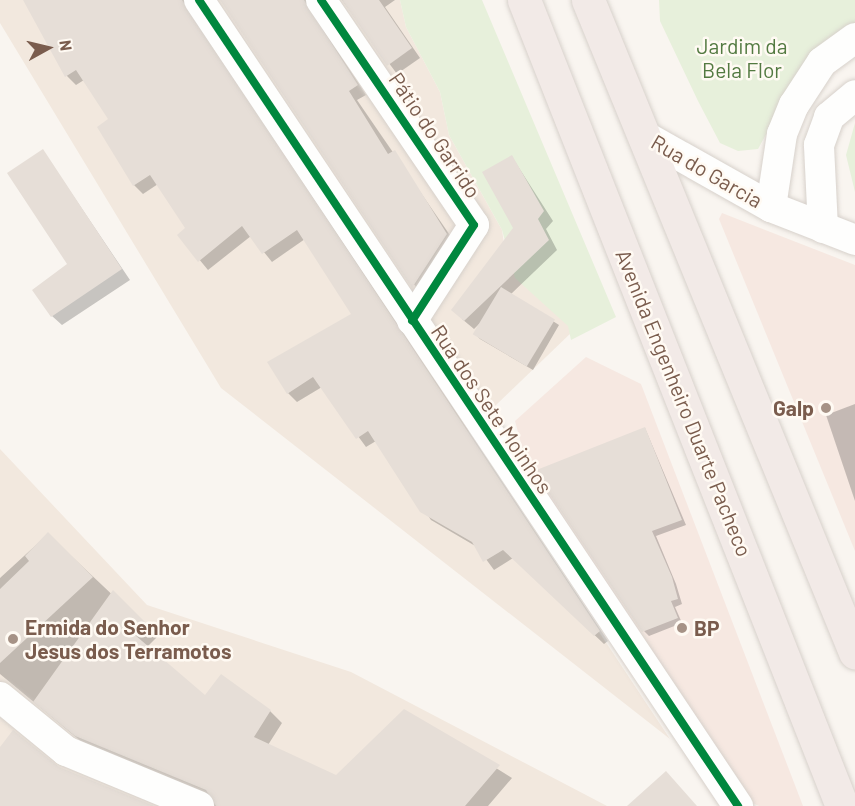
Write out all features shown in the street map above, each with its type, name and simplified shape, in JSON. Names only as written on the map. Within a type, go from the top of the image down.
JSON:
[{"type":"highway","name":"Avenida Engenheiro Duarte Pacheco","points":[[524,0],[842,806]]},
{"type":"highway","points":[[588,0],[855,652]]},
{"type":"street","name":"Rua dos Sete Moinhos","points":[[199,0],[738,806]]},
{"type":"street","name":"Pátio do Garrido","points":[[321,0],[474,225],[412,321]]},
{"type":"street","points":[[771,207],[782,134],[794,105],[822,62],[855,38]]},
{"type":"street","points":[[823,228],[819,145],[829,117],[855,95]]},
{"type":"street","name":"Rua do Garcia","points":[[643,135],[771,207],[855,240]]},
{"type":"street","points":[[0,697],[66,751],[200,806]]},
{"type":"shaded area","points":[[0,0],[400,0],[406,27],[440,92],[449,135],[502,230],[505,250],[573,331],[467,433],[670,739],[221,388],[0,23]]},
{"type":"shaded area","name":"Galp","points":[[722,213],[855,265],[855,551],[719,219]]},
{"type":"shaded area","name":"BP","points":[[586,357],[641,384],[803,806],[759,806],[746,800],[532,484],[515,421]]},
{"type":"shaded area","points":[[0,449],[147,605],[351,672],[607,806],[0,806]]},
{"type":"green space","points":[[400,0],[482,0],[616,317],[571,340],[568,326],[515,278],[502,230],[449,135],[440,92],[406,27]]},
{"type":"green space","name":"Jardim da Bela Flor","points":[[659,0],[855,0],[855,26],[810,54],[758,149],[738,151],[720,143],[698,101],[660,21]]},
{"type":"green space","points":[[855,123],[855,192],[846,155]]},
{"type":"building","points":[[23,0],[182,0],[600,631],[594,636],[503,550],[483,562],[472,542],[420,512],[368,431],[356,439],[313,377],[287,394],[267,362],[351,314],[297,230],[262,254],[242,226],[198,262],[177,235],[185,228],[150,175],[133,186],[97,127],[108,119],[76,70],[65,77]]},
{"type":"building","points":[[220,0],[304,0],[358,85],[349,91],[388,154],[395,150],[447,234],[412,288]]},
{"type":"building","points":[[342,0],[379,0],[412,48],[387,66]]},
{"type":"building","points":[[43,149],[122,269],[51,317],[32,290],[67,264],[7,173]]},
{"type":"building","points":[[512,155],[544,211],[538,219],[549,240],[464,321],[451,310],[513,228],[482,172]]},
{"type":"building","points":[[501,287],[555,319],[527,367],[473,334]]},
{"type":"building","points":[[645,427],[682,520],[652,531],[672,577],[678,599],[671,601],[678,618],[642,632],[534,471]]},
{"type":"building","points":[[48,532],[93,577],[0,663],[0,589],[29,561],[25,556]]},
{"type":"building","points":[[113,590],[146,623],[135,635],[205,695],[221,674],[271,710],[254,737],[336,775],[404,709],[500,765],[465,806],[216,806],[206,790],[75,736],[33,702]]},
{"type":"building","points":[[13,730],[59,767],[154,806],[0,806],[0,747]]},
{"type":"building","points":[[666,771],[697,806],[627,806]]},
{"type":"cycle path","points":[[199,0],[738,806]]},
{"type":"cycle path","points":[[321,0],[474,225],[412,321]]},
{"type":"place","name":"Galp","points":[[826,408]]},
{"type":"place","name":"BP","points":[[682,628]]},
{"type":"place","name":"Ermida do Senhor Jesus dos Terramotos","points":[[13,639]]}]
